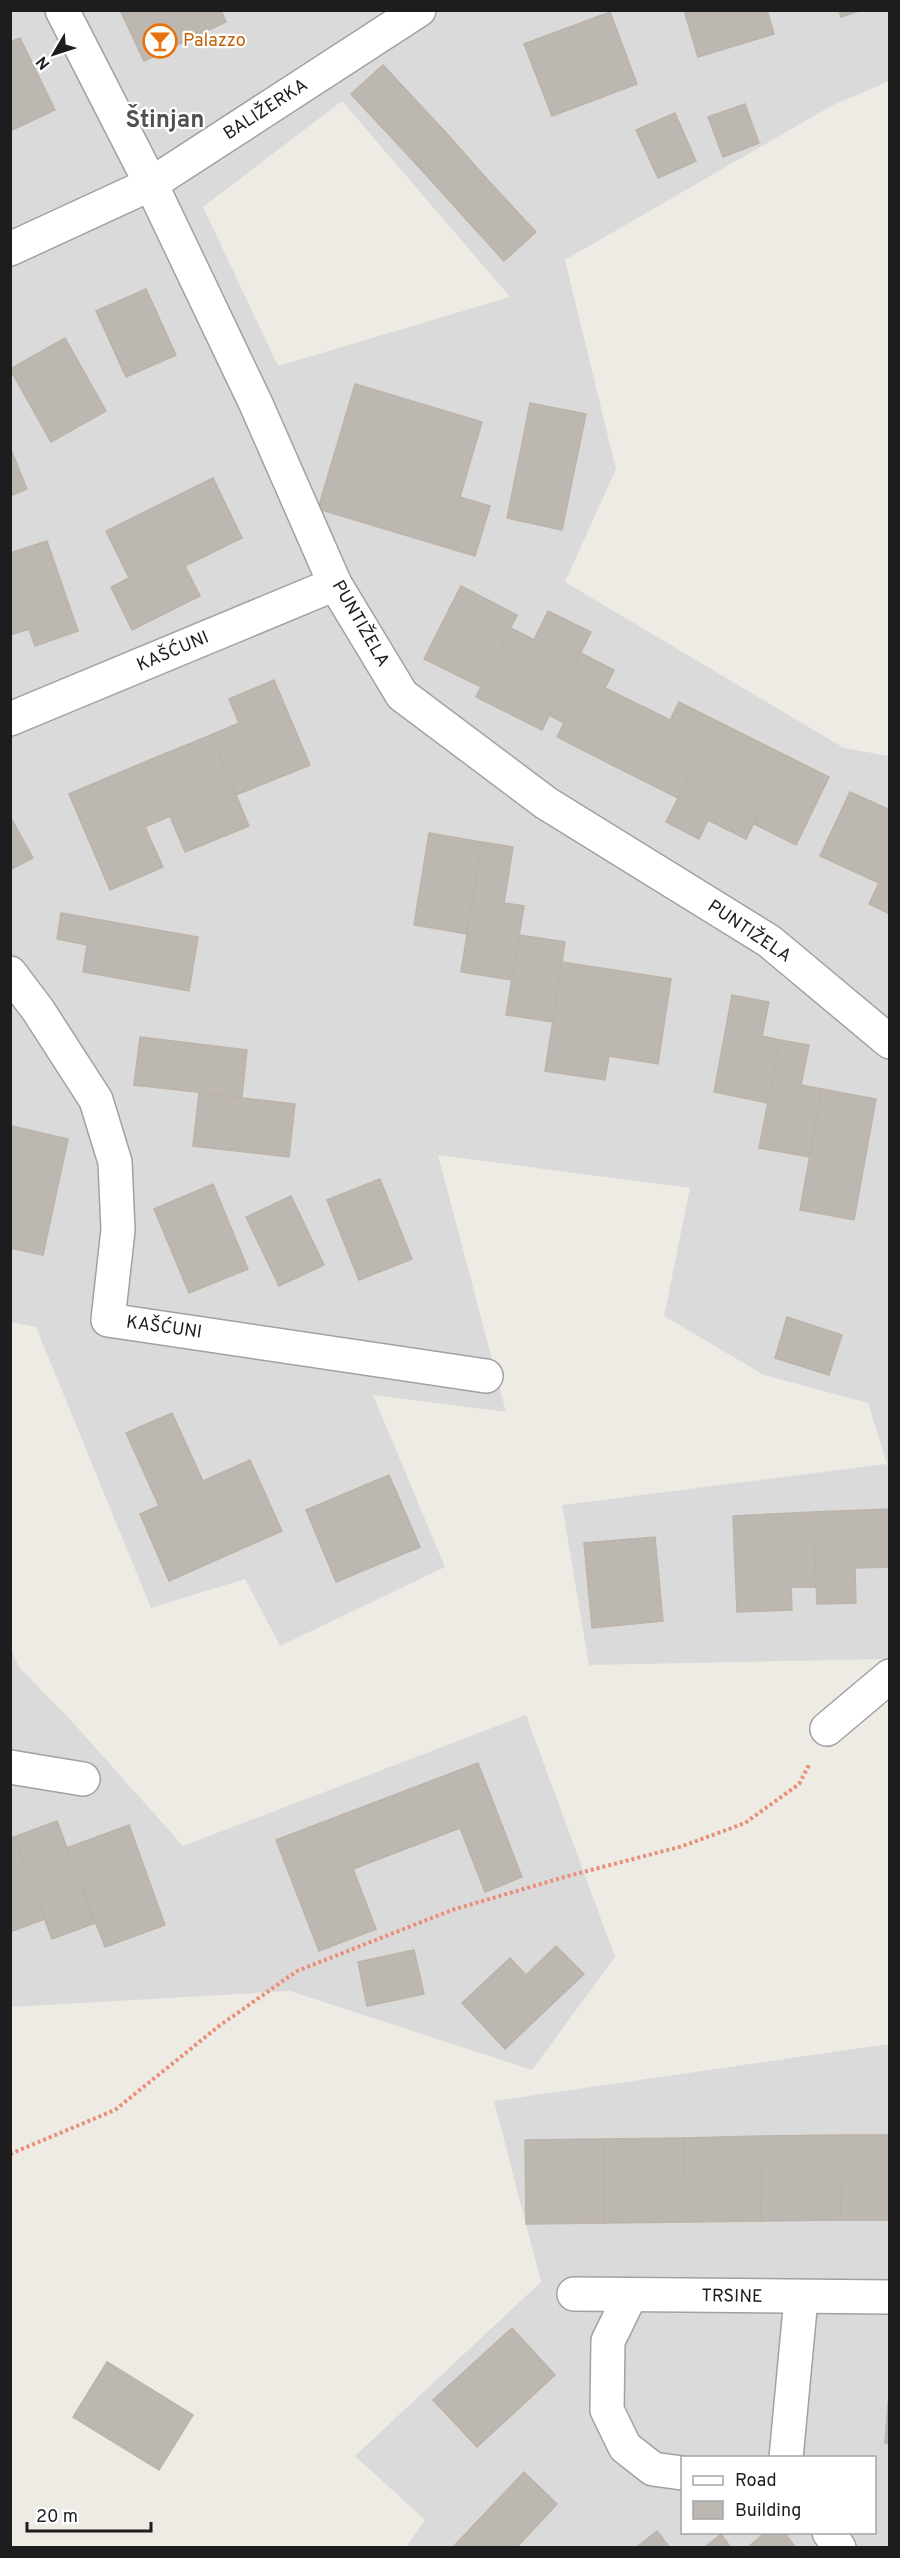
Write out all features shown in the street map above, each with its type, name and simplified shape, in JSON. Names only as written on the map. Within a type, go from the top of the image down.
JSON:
[{"type":"street","name":"PUNTIŽELA","points":[[62,10],[151,184],[256,404],[335,584],[402,695],[546,803],[769,941],[890,1042]]},
{"type":"street","name":"BALIŽERKA","points":[[10,249],[151,184],[419,10]]},
{"type":"street","name":"KAŠĆUNI","points":[[10,719],[335,584]]},
{"type":"street","name":"KAŠĆUNI","points":[[10,973],[39,1010],[96,1100],[115,1162],[118,1230],[108,1320],[486,1376]]},
{"type":"street","points":[[827,1729],[890,1676]]},
{"type":"street","points":[[10,1767],[83,1779]]},
{"type":"street","name":"TRSINE","points":[[574,2294],[801,2298],[890,2297]]},
{"type":"street","points":[[630,2296],[609,2341],[607,2410],[625,2447],[653,2469],[681,2474]]},
{"type":"street","points":[[786,2456],[801,2298]]},
{"type":"street","points":[[831,2534],[839,2547]]},
{"type":"path","points":[[10,2154],[115,2110],[219,2026],[297,1971],[452,1910],[683,1846],[745,1823],[799,1784],[827,1729]]},
{"type":"shaded area","points":[[10,11],[889,11],[889,81],[831,106],[565,260],[616,469],[565,582],[844,748],[889,756],[889,1659],[589,1665],[562,1505],[887,1464],[868,1403],[764,1375],[664,1316],[690,1188],[438,1155],[506,1412],[373,1395],[445,1567],[280,1646],[245,1579],[151,1608],[36,1327],[11,1322]],"holes":[[[342,101],[510,297],[278,366],[203,207]]]},
{"type":"shaded area","points":[[10,1648],[19,1667],[76,1726],[183,1846],[526,1715],[615,1957],[532,2070],[290,1991],[11,2007]]},
{"type":"shaded area","points":[[889,2044],[889,2547],[406,2547],[425,2520],[355,2456],[541,2282],[494,2101]]},
{"type":"building","name":"Palazzo","points":[[120,10],[221,10],[226,22],[144,61]]},
{"type":"building","points":[[684,10],[767,10],[774,34],[698,57]]},
{"type":"building","points":[[839,10],[862,10],[841,17]]},
{"type":"building","points":[[610,12],[637,84],[552,116],[524,44]]},
{"type":"building","points":[[20,38],[55,110],[10,131],[10,42]]},
{"type":"building","points":[[383,65],[449,136],[417,165],[351,94]]},
{"type":"building","points":[[745,104],[759,143],[723,157],[708,117]]},
{"type":"building","points":[[675,113],[696,161],[658,178],[636,130]]},
{"type":"building","points":[[449,136],[486,178],[455,207],[417,165]]},
{"type":"building","points":[[486,178],[536,232],[504,261],[455,207]]},
{"type":"building","points":[[146,289],[176,355],[126,377],[96,311]]},
{"type":"building","points":[[65,338],[106,411],[51,442],[10,369]]},
{"type":"building","points":[[355,384],[482,422],[460,497],[490,506],[475,556],[318,509]]},
{"type":"building","points":[[530,403],[586,414],[562,530],[507,518]]},
{"type":"building","points":[[10,447],[27,489],[10,496]]},
{"type":"building","points":[[213,478],[242,538],[185,566],[200,596],[132,630],[111,587],[129,578],[106,531]]},
{"type":"building","points":[[47,541],[78,631],[35,646],[29,629],[10,635],[10,553]]},
{"type":"building","points":[[461,586],[517,615],[481,687],[424,659]]},
{"type":"building","points":[[548,611],[591,632],[542,730],[476,697],[511,628],[534,640]]},
{"type":"building","points":[[581,653],[614,670],[605,688],[644,707],[614,766],[557,737],[564,723],[549,715]]},
{"type":"building","points":[[274,680],[310,765],[236,795],[211,735],[239,723],[229,699]]},
{"type":"building","points":[[679,702],[717,721],[678,798],[614,766],[644,707],[670,720]]},
{"type":"building","points":[[717,721],[787,756],[746,839],[708,820],[699,839],[666,822]]},
{"type":"building","points":[[211,735],[249,826],[185,852],[147,761]]},
{"type":"building","points":[[787,756],[829,777],[796,845],[754,824]]},
{"type":"building","points":[[147,761],[170,816],[145,827],[163,867],[110,890],[69,794]]},
{"type":"building","points":[[850,792],[890,810],[890,914],[869,904],[879,883],[820,856]]},
{"type":"building","points":[[10,816],[33,858],[10,870]]},
{"type":"building","points":[[429,833],[482,842],[467,934],[414,925]]},
{"type":"building","points":[[482,842],[513,847],[504,903],[524,906],[512,980],[461,972]]},
{"type":"building","points":[[61,913],[198,937],[189,991],[83,972],[87,945],[57,939]]},
{"type":"building","points":[[519,935],[565,942],[553,1022],[506,1015]]},
{"type":"building","points":[[562,962],[671,979],[658,1064],[609,1056],[605,1080],[545,1071]]},
{"type":"building","points":[[732,995],[769,1002],[762,1036],[780,1040],[768,1103],[714,1092]]},
{"type":"building","points":[[140,1037],[247,1050],[242,1097],[134,1085]]},
{"type":"building","points":[[780,1040],[809,1045],[801,1085],[822,1089],[809,1157],[759,1148]]},
{"type":"building","points":[[822,1089],[876,1099],[854,1220],[800,1210]]},
{"type":"building","points":[[199,1093],[295,1104],[289,1157],[193,1146]]},
{"type":"building","points":[[12,1126],[68,1139],[43,1255],[10,1248]]},
{"type":"building","points":[[380,1179],[412,1259],[359,1280],[327,1200]]},
{"type":"building","points":[[213,1184],[248,1269],[189,1293],[154,1209]]},
{"type":"building","points":[[291,1196],[324,1265],[279,1286],[246,1217]]},
{"type":"building","points":[[787,1317],[842,1335],[829,1375],[775,1358]]},
{"type":"building","points":[[172,1413],[203,1481],[250,1460],[282,1531],[169,1581],[140,1514],[159,1506],[126,1433]]},
{"type":"building","points":[[389,1475],[420,1547],[336,1582],[306,1510]]},
{"type":"building","points":[[890,1509],[890,1567],[855,1568],[856,1603],[817,1604],[813,1512]]},
{"type":"building","points":[[813,1512],[816,1587],[791,1587],[792,1610],[737,1612],[733,1516]]},
{"type":"building","points":[[655,1537],[663,1621],[592,1628],[584,1543]]},
{"type":"building","points":[[478,1763],[522,1877],[485,1892],[460,1828],[353,1869],[376,1929],[319,1951],[276,1840]]},
{"type":"building","points":[[57,1821],[95,1923],[52,1939],[14,1837]]},
{"type":"building","points":[[129,1825],[165,1925],[105,1947],[67,1848]]},
{"type":"building","points":[[14,1837],[45,1919],[10,1932],[10,1838]]},
{"type":"building","points":[[556,1946],[584,1974],[505,2049],[462,2003],[510,1958],[526,1975]]},
{"type":"building","points":[[414,1950],[424,1994],[367,2006],[358,1962]]},
{"type":"building","points":[[840,2135],[841,2220],[761,2221],[760,2136]]},
{"type":"building","points":[[840,2135],[890,2135],[890,2220],[841,2220]]},
{"type":"building","points":[[760,2136],[761,2221],[686,2222],[684,2138]]},
{"type":"building","points":[[684,2138],[686,2222],[604,2223],[603,2139]]},
{"type":"building","points":[[603,2139],[604,2223],[526,2224],[525,2140]]},
{"type":"building","points":[[512,2328],[555,2375],[477,2447],[433,2400]]},
{"type":"building","points":[[107,2362],[193,2415],[159,2470],[73,2417]]},
{"type":"building","points":[[890,2381],[890,2444],[885,2443]]},
{"type":"building","points":[[524,2472],[557,2504],[516,2548],[452,2548]]},
{"type":"building","points":[[657,2531],[670,2548],[636,2548]]},
{"type":"building","points":[[721,2534],[731,2548],[704,2548]]},
{"type":"building","points":[[764,2534],[786,2534],[796,2548],[747,2548]]},
{"type":"place","name":"Palazzo","points":[[160,41]]},
{"type":"district","name":"Štinjan","points":[[165,121]]}]
